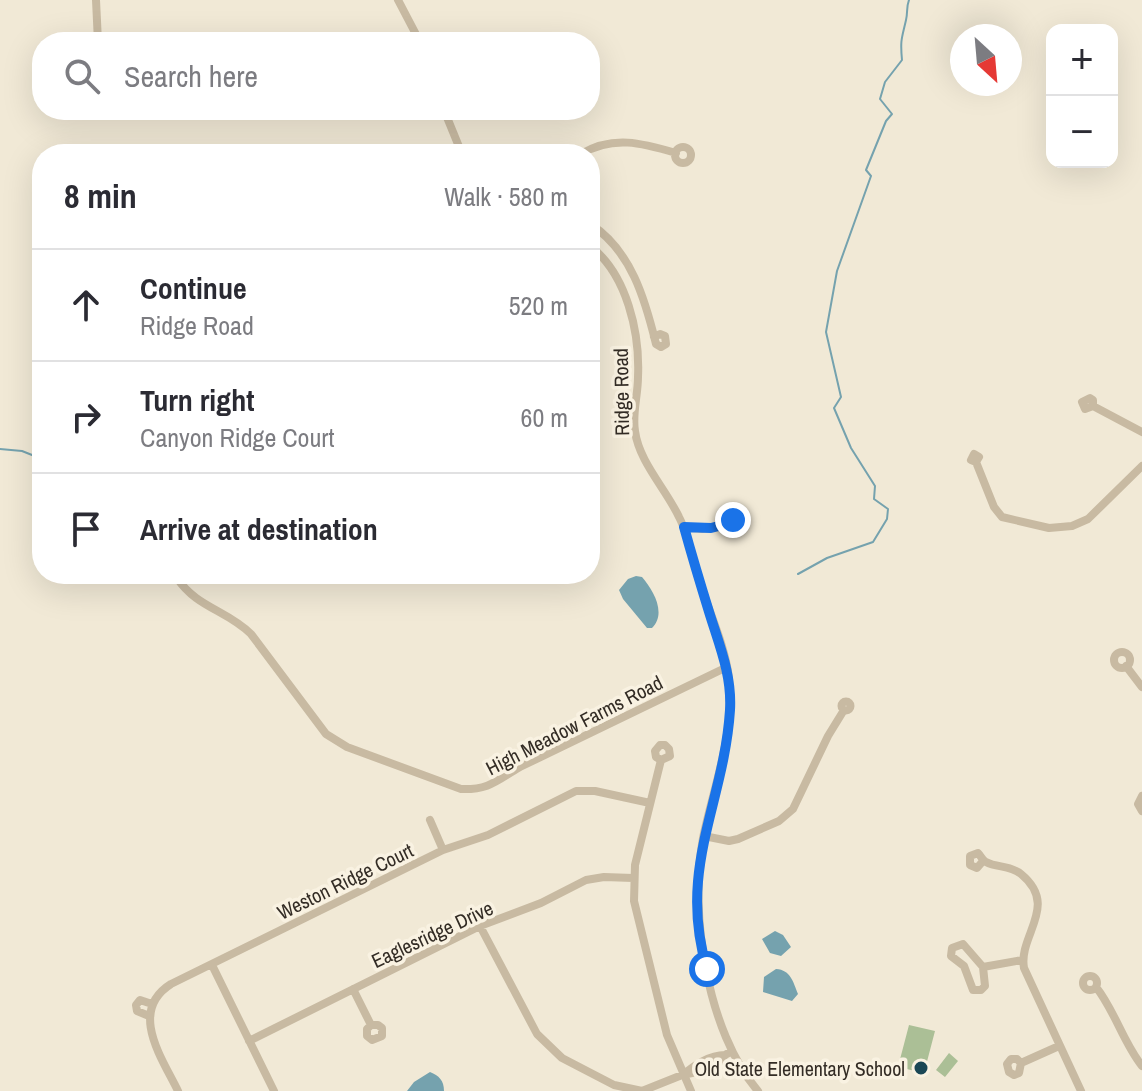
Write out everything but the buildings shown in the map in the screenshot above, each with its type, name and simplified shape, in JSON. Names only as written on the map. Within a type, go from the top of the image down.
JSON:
[{"type":"street","points":[[96,0],[98,32]]},
{"type":"street","points":[[398,0],[415,32]]},
{"type":"street","points":[[448,120],[458,144]]},
{"type":"street","points":[[600,145],[627,141],[676,153]]},
{"type":"street","points":[[600,231],[629,264],[654,337]]},
{"type":"street","name":"Ridge Road","points":[[600,255],[608,263],[629,310],[639,360],[634,422],[638,445],[684,527],[727,667],[728,731],[697,876],[698,916],[728,1053],[758,1091]]},
{"type":"street","points":[[1093,406],[1142,432]]},
{"type":"street","points":[[976,462],[994,507],[1002,517],[1060,529],[1088,519],[1142,466]]},
{"type":"street","points":[[684,527],[711,528],[734,522]]},
{"type":"street","name":"High Meadow Farms Road","points":[[181,584],[196,601],[243,625],[326,734],[347,747],[461,789],[480,789],[496,784],[520,767],[727,667]]},
{"type":"street","points":[[1126,666],[1142,687]]},
{"type":"street","points":[[704,836],[729,841],[738,839],[787,816],[798,802],[815,762],[844,710]]},
{"type":"street","points":[[661,760],[633,878],[635,906],[667,1035],[691,1091]]},
{"type":"street","name":"Weston Ridge Court","points":[[152,1004],[164,989],[212,965],[443,850],[488,835],[581,790],[650,803]]},
{"type":"street","points":[[1142,796],[1138,804],[1142,811]]},
{"type":"street","points":[[430,820],[443,850]]},
{"type":"street","points":[[983,861],[1019,872],[1035,892],[1037,920],[1023,946],[1022,960],[1081,1091]]},
{"type":"street","name":"Eaglesridge Drive","points":[[249,1041],[480,926],[526,910],[586,880],[633,878]]},
{"type":"street","points":[[480,926],[530,1025],[562,1058],[614,1085],[634,1091],[651,1088],[697,1072],[721,1061],[728,1053]]},
{"type":"street","points":[[963,944],[983,967],[985,986],[981,990],[973,990],[964,966],[951,956],[952,948],[963,944]]},
{"type":"street","points":[[983,967],[1022,960]]},
{"type":"street","points":[[212,965],[274,1091]]},
{"type":"street","points":[[1096,987],[1129,1050],[1142,1066]]},
{"type":"street","points":[[353,989],[371,1025]]},
{"type":"street","points":[[149,1016],[137,1011],[136,1005],[140,1000],[152,1004],[149,1016],[154,1040],[178,1091]]},
{"type":"street","points":[[1021,1063],[1059,1046]]},
{"type":"green space","points":[[909,1025],[935,1031],[924,1073],[898,1067]]},
{"type":"green space","points":[[949,1053],[958,1061],[945,1077],[936,1070]]},
{"type":"water","points":[[642,577],[657,602],[658,616],[652,628],[647,628],[619,590],[628,579]]},
{"type":"water","points":[[775,931],[783,935],[791,947],[781,956],[770,953],[762,939]]},
{"type":"water","points":[[776,969],[788,974],[793,981],[798,994],[792,1001],[763,992],[764,977]]},
{"type":"water","points":[[430,1072],[440,1079],[444,1091],[407,1091],[414,1082]]},
{"type":"waterway","points":[[798,574],[827,558],[873,542],[887,519],[888,509],[874,499],[875,486],[851,448],[834,408],[841,397],[826,332],[837,271],[871,176],[866,170],[886,121],[892,114],[880,99],[885,82],[902,60],[901,47],[909,0]]},
{"type":"waterway","points":[[0,449],[32,455]]},
{"type":"place","name":"Old State Elementary School","points":[[921,1068]]},
{"type":"route","points":[[707,969],[698,916],[697,876],[728,731],[730,689],[721,644],[684,527],[711,528],[733,520]]}]
